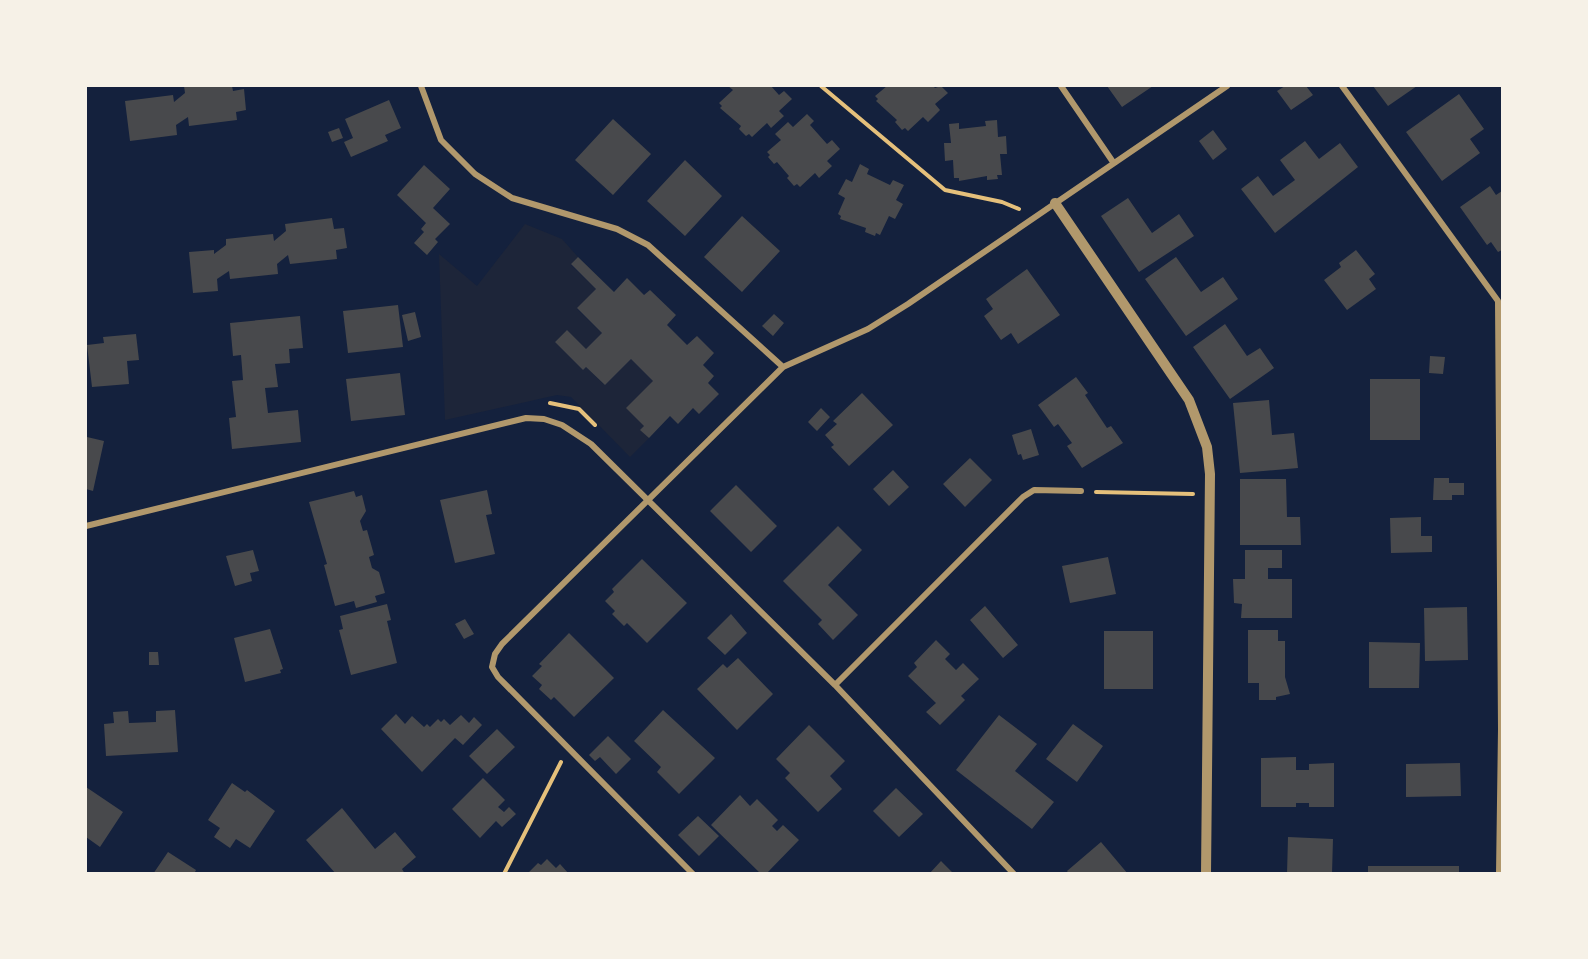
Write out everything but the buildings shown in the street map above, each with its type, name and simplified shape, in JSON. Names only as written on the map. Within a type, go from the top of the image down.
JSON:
[{"type":"street","points":[[420,86],[441,140],[476,174],[512,198],[617,229],[648,245],[783,367]]},
{"type":"street","points":[[1061,86],[1113,162]]},
{"type":"street","points":[[693,873],[498,678],[492,667],[495,654],[502,644],[783,367],[868,329],[1227,86]]},
{"type":"street","points":[[1342,86],[1498,301],[1501,729],[1499,873]]},
{"type":"street","points":[[1055,203],[1189,400],[1207,447],[1210,474],[1206,873]]},
{"type":"street","points":[[86,526],[526,418],[544,419],[576,432],[650,499],[835,685],[1014,873]]},
{"type":"street","points":[[835,685],[1023,497],[1034,490],[1081,491]]},
{"type":"path","points":[[821,86],[945,190],[1002,202],[1023,210]]},
{"type":"path","points":[[1081,491],[1182,494]]},
{"type":"path","points":[[504,873],[568,749]]},
{"type":"shaded area","points":[[525,224],[562,239],[578,257],[571,265],[596,289],[577,309],[602,333],[586,349],[567,330],[555,342],[583,370],[586,367],[605,385],[631,359],[653,381],[644,426],[641,430],[649,438],[630,457],[571,397],[557,395],[445,420],[439,254],[477,286]]}]
